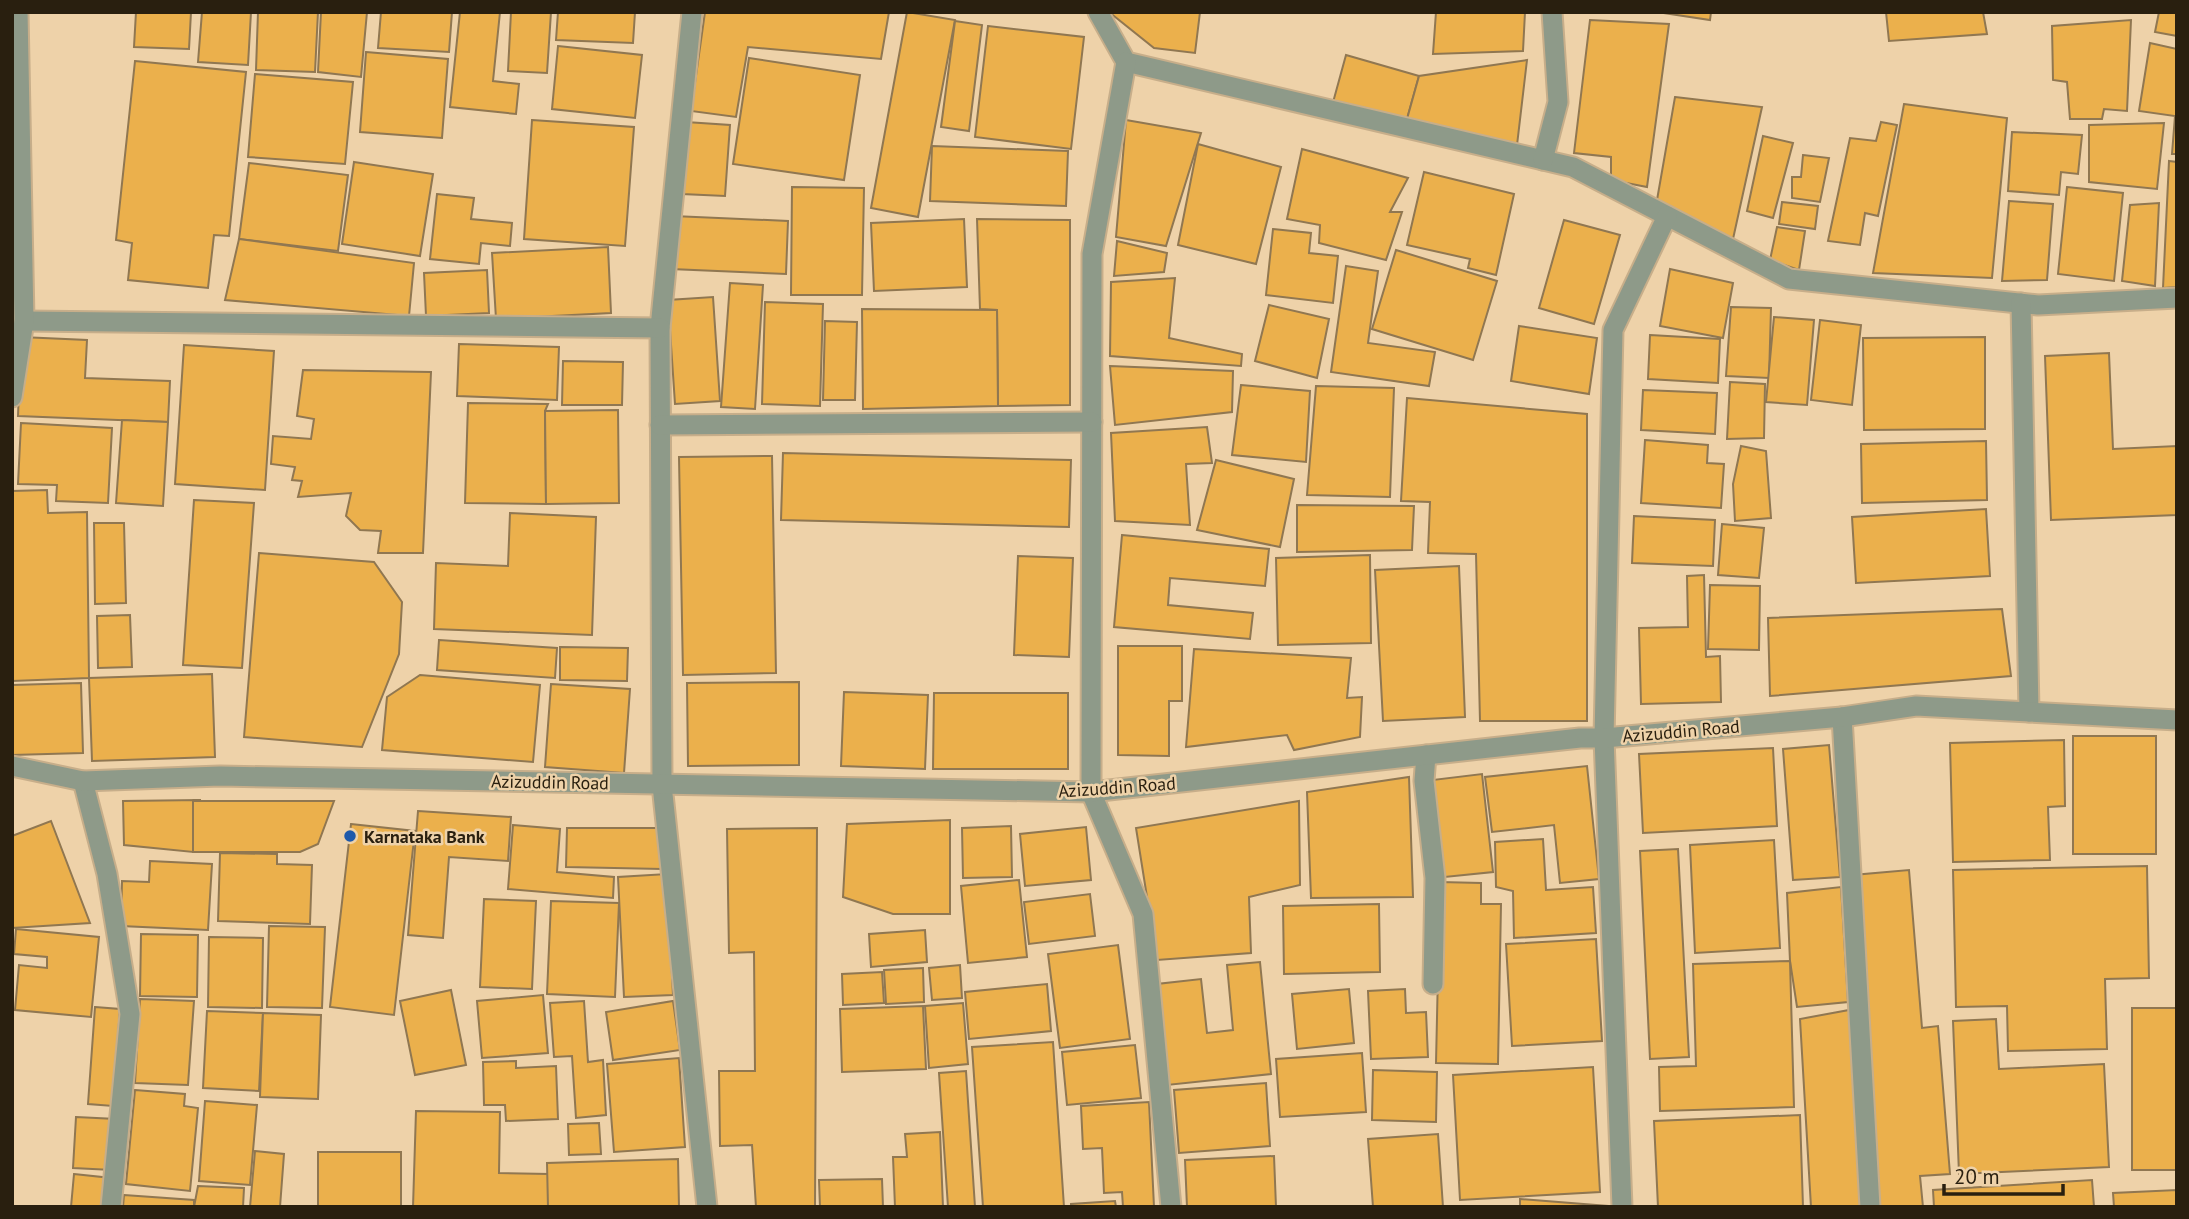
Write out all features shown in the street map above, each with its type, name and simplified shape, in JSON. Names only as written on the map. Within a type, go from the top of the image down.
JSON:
[{"type":"street","points":[[12,397],[24,321],[18,12]]},
{"type":"street","points":[[692,12],[660,328],[662,785],[708,1207]]},
{"type":"street","points":[[1098,12],[1126,62],[1092,254],[1091,792],[1143,914],[1171,1207]]},
{"type":"street","points":[[1543,160],[1558,102],[1552,12]]},
{"type":"street","points":[[1126,62],[1573,167],[1789,279],[2021,303],[2177,298]]},
{"type":"street","points":[[1622,1207],[1604,738],[1613,330],[1667,216]]},
{"type":"street","points":[[2021,303],[2029,712]]},
{"type":"street","points":[[24,321],[660,328]]},
{"type":"street","points":[[660,425],[1092,422]]},
{"type":"street","name":"Azizuddin Road","points":[[12,766],[83,781],[220,776],[1091,792],[1580,738],[1842,717],[1916,706],[2177,720]]},
{"type":"street","points":[[1842,717],[1870,1207]]},
{"type":"street","points":[[1426,755],[1424,781],[1435,878],[1433,984]]},
{"type":"street","points":[[83,781],[107,874],[130,1014],[111,1207]]},
{"type":"building","points":[[136,12],[191,12],[189,49],[134,47]]},
{"type":"building","points":[[202,12],[251,12],[248,65],[198,62]]},
{"type":"building","points":[[258,12],[318,12],[315,72],[256,70]]},
{"type":"building","points":[[321,12],[367,12],[361,77],[318,72]]},
{"type":"building","points":[[381,12],[452,12],[449,52],[378,48]]},
{"type":"building","points":[[460,12],[500,12],[493,81],[519,84],[516,114],[450,107]]},
{"type":"building","points":[[511,12],[551,12],[547,73],[508,71]]},
{"type":"building","points":[[558,12],[635,12],[633,43],[556,40]]},
{"type":"building","points":[[705,12],[889,12],[881,59],[748,47],[736,117],[691,111]]},
{"type":"building","points":[[907,12],[955,20],[918,217],[871,208]]},
{"type":"building","points":[[1109,12],[1200,12],[1195,53],[1154,48]]},
{"type":"building","points":[[1436,12],[1525,12],[1523,51],[1433,54]]},
{"type":"building","points":[[1657,12],[1711,12],[1710,20]]},
{"type":"building","points":[[1886,12],[1983,12],[1987,34],[1889,41]]},
{"type":"building","points":[[2159,12],[2177,12],[2177,36],[2155,32]]},
{"type":"building","points":[[1590,20],[1669,24],[1647,187],[1611,180],[1611,157],[1574,153]]},
{"type":"building","points":[[2131,20],[2127,111],[2104,109],[2102,119],[2070,119],[2067,82],[2053,80],[2052,26]]},
{"type":"building","points":[[955,21],[982,25],[969,131],[941,127]]},
{"type":"building","points":[[988,26],[1084,37],[1071,149],[975,137]]},
{"type":"building","points":[[2150,43],[2177,49],[2177,154],[2172,154],[2175,116],[2139,111]]},
{"type":"building","points":[[558,46],[642,55],[635,118],[552,109]]},
{"type":"building","points":[[366,52],[448,59],[442,138],[360,132]]},
{"type":"building","points":[[1346,55],[1419,76],[1405,126],[1332,106]]},
{"type":"building","points":[[749,58],[860,75],[844,180],[733,164]]},
{"type":"building","points":[[1527,60],[1517,145],[1407,119],[1419,76]]},
{"type":"building","points":[[135,61],[246,72],[229,236],[214,235],[208,288],[128,280],[132,243],[116,240]]},
{"type":"building","points":[[255,74],[353,82],[345,164],[248,157]]},
{"type":"building","points":[[1675,97],[1762,107],[1733,239],[1657,200]]},
{"type":"building","points":[[1904,104],[2007,118],[1992,278],[1873,273]]},
{"type":"building","points":[[532,120],[634,127],[625,246],[524,239]]},
{"type":"building","points":[[1126,120],[1201,133],[1166,246],[1116,237]]},
{"type":"building","points":[[686,122],[730,125],[725,196],[682,194]]},
{"type":"building","points":[[1881,122],[1897,125],[1878,216],[1865,213],[1860,245],[1828,241],[1850,138],[1876,141]]},
{"type":"building","points":[[2164,123],[2157,189],[2089,182],[2089,125]]},
{"type":"building","points":[[2012,132],[2082,135],[2078,174],[2061,172],[2059,195],[2008,191]]},
{"type":"building","points":[[1763,136],[1793,143],[1773,218],[1747,211]]},
{"type":"building","points":[[1198,144],[1281,167],[1256,264],[1178,245]]},
{"type":"building","points":[[932,146],[1068,151],[1066,206],[930,201]]},
{"type":"building","points":[[1302,149],[1408,178],[1390,212],[1402,212],[1386,260],[1319,243],[1320,225],[1287,219]]},
{"type":"building","points":[[1803,155],[1829,158],[1820,202],[1792,198],[1792,177],[1801,177]]},
{"type":"building","points":[[2169,161],[2177,162],[2177,287],[2163,288]]},
{"type":"building","points":[[354,162],[433,174],[420,256],[342,244]]},
{"type":"building","points":[[249,163],[348,175],[338,251],[239,239]]},
{"type":"building","points":[[1424,172],[1514,194],[1496,275],[1468,268],[1470,259],[1407,245]]},
{"type":"building","points":[[792,187],[864,188],[862,295],[791,295]]},
{"type":"building","points":[[2067,187],[2123,193],[2114,281],[2058,274]]},
{"type":"building","points":[[437,194],[474,198],[471,219],[512,223],[510,246],[481,243],[479,264],[430,259]]},
{"type":"building","points":[[2009,201],[2053,204],[2047,280],[2002,281]]},
{"type":"building","points":[[1782,202],[1818,206],[1815,229],[1779,224]]},
{"type":"building","points":[[2159,203],[2155,286],[2122,281],[2130,205]]},
{"type":"building","points":[[673,216],[788,221],[786,274],[671,269]]},
{"type":"building","points":[[964,219],[967,287],[874,291],[871,223]]},
{"type":"building","points":[[977,219],[1070,220],[1070,405],[998,406],[997,310],[980,309]]},
{"type":"building","points":[[1564,220],[1620,235],[1594,324],[1539,308]]},
{"type":"building","points":[[1777,227],[1805,231],[1799,270],[1770,260]]},
{"type":"building","points":[[1273,229],[1311,233],[1309,253],[1338,256],[1333,303],[1266,295]]},
{"type":"building","points":[[239,239],[414,263],[409,316],[225,300]]},
{"type":"building","points":[[1117,241],[1167,253],[1164,272],[1114,276]]},
{"type":"building","points":[[608,247],[611,313],[496,319],[492,253]]},
{"type":"building","points":[[1396,250],[1497,281],[1473,360],[1372,329]]},
{"type":"building","points":[[1346,266],[1378,271],[1368,343],[1435,352],[1429,386],[1331,372]]},
{"type":"building","points":[[1670,269],[1733,283],[1723,338],[1660,326]]},
{"type":"building","points":[[487,270],[489,313],[426,316],[424,273]]},
{"type":"building","points":[[1175,278],[1169,338],[1242,354],[1241,366],[1110,356],[1111,282]]},
{"type":"building","points":[[730,283],[763,285],[755,409],[721,407]]},
{"type":"building","points":[[713,297],[720,401],[675,404],[668,300]]},
{"type":"building","points":[[765,302],[823,304],[820,406],[762,404]]},
{"type":"building","points":[[1269,305],[1329,319],[1317,378],[1255,361]]},
{"type":"building","points":[[1731,307],[1771,308],[1769,378],[1726,376]]},
{"type":"building","points":[[862,309],[997,310],[998,406],[863,409]]},
{"type":"building","points":[[1774,317],[1814,320],[1807,405],[1766,402]]},
{"type":"building","points":[[1820,320],[1861,325],[1852,405],[1811,400]]},
{"type":"building","points":[[825,321],[857,322],[855,400],[823,400]]},
{"type":"building","points":[[1519,326],[1597,338],[1589,394],[1511,381]]},
{"type":"building","points":[[1650,335],[1720,339],[1718,383],[1648,379]]},
{"type":"building","points":[[21,337],[87,340],[85,378],[170,381],[168,422],[18,416]]},
{"type":"building","points":[[1985,337],[1985,429],[1864,430],[1863,338]]},
{"type":"building","points":[[459,344],[559,347],[557,400],[457,396]]},
{"type":"building","points":[[184,345],[274,351],[265,490],[175,484]]},
{"type":"building","points":[[2109,353],[2113,449],[2177,446],[2177,515],[2051,520],[2045,356]]},
{"type":"building","points":[[563,361],[623,362],[622,405],[562,405]]},
{"type":"building","points":[[1110,366],[1233,371],[1232,412],[1115,425]]},
{"type":"building","points":[[303,370],[431,372],[423,553],[378,553],[381,531],[360,530],[346,516],[351,493],[298,497],[302,481],[292,480],[295,467],[271,464],[273,436],[311,439],[314,419],[297,416]]},
{"type":"building","points":[[1730,382],[1765,384],[1764,438],[1727,439]]},
{"type":"building","points":[[1241,385],[1310,391],[1306,462],[1232,455]]},
{"type":"building","points":[[1316,386],[1394,388],[1390,497],[1307,495]]},
{"type":"building","points":[[1643,390],[1717,393],[1715,434],[1641,430]]},
{"type":"building","points":[[1407,398],[1587,414],[1587,721],[1480,721],[1476,554],[1428,553],[1430,502],[1401,501]]},
{"type":"building","points":[[468,403],[548,404],[545,411],[546,504],[465,503]]},
{"type":"building","points":[[618,410],[619,503],[546,504],[545,411]]},
{"type":"building","points":[[122,420],[168,422],[163,506],[116,503]]},
{"type":"building","points":[[21,423],[112,428],[108,503],[56,501],[57,485],[18,484]]},
{"type":"building","points":[[1207,427],[1212,463],[1186,464],[1190,525],[1115,521],[1111,433]]},
{"type":"building","points":[[1645,440],[1708,445],[1707,463],[1724,464],[1721,508],[1641,503]]},
{"type":"building","points":[[1986,441],[1987,500],[1862,503],[1861,444]]},
{"type":"building","points":[[1741,446],[1766,451],[1771,518],[1735,521],[1733,484]]},
{"type":"building","points":[[783,453],[1071,460],[1069,527],[781,520]]},
{"type":"building","points":[[772,456],[776,673],[683,675],[679,457]]},
{"type":"building","points":[[1216,460],[1294,479],[1280,547],[1197,530]]},
{"type":"building","points":[[47,490],[48,513],[87,512],[89,678],[12,681],[12,491]]},
{"type":"building","points":[[194,500],[254,503],[242,668],[183,665]]},
{"type":"building","points":[[1297,505],[1414,506],[1412,550],[1297,552]]},
{"type":"building","points":[[1986,509],[1990,576],[1856,583],[1852,517]]},
{"type":"building","points":[[510,513],[596,517],[592,635],[434,629],[436,563],[508,566]]},
{"type":"building","points":[[1634,516],[1715,520],[1713,566],[1632,563]]},
{"type":"building","points":[[94,523],[124,523],[126,603],[95,604]]},
{"type":"building","points":[[1722,524],[1764,528],[1759,578],[1718,575]]},
{"type":"building","points":[[1122,535],[1269,549],[1265,586],[1170,578],[1168,605],[1253,613],[1250,639],[1114,627]]},
{"type":"building","points":[[259,553],[374,562],[402,602],[399,654],[362,747],[244,737]]},
{"type":"building","points":[[1370,555],[1371,643],[1278,645],[1276,558]]},
{"type":"building","points":[[1018,556],[1073,558],[1069,657],[1014,655]]},
{"type":"building","points":[[1459,566],[1465,717],[1383,721],[1375,570]]},
{"type":"building","points":[[1704,575],[1706,657],[1720,656],[1721,702],[1641,704],[1639,628],[1688,627],[1687,576]]},
{"type":"building","points":[[1710,585],[1760,586],[1759,650],[1708,649]]},
{"type":"building","points":[[2002,609],[2011,676],[1770,696],[1768,618]]},
{"type":"building","points":[[130,615],[132,667],[98,668],[97,616]]},
{"type":"building","points":[[439,640],[557,648],[555,678],[437,670]]},
{"type":"building","points":[[1118,646],[1182,646],[1182,701],[1169,701],[1169,756],[1118,755]]},
{"type":"building","points":[[560,647],[628,648],[627,681],[560,680]]},
{"type":"building","points":[[1194,649],[1351,658],[1347,698],[1362,697],[1360,737],[1294,750],[1287,735],[1186,747]]},
{"type":"building","points":[[212,674],[215,757],[92,761],[89,678]]},
{"type":"building","points":[[420,675],[540,685],[533,762],[382,750],[387,697]]},
{"type":"building","points":[[799,682],[799,765],[688,766],[687,683]]},
{"type":"building","points":[[81,683],[83,753],[12,755],[12,685]]},
{"type":"building","points":[[551,684],[630,689],[624,773],[545,767]]},
{"type":"building","points":[[844,692],[928,695],[925,769],[841,766]]},
{"type":"building","points":[[934,693],[1068,693],[1068,769],[933,769]]},
{"type":"building","points":[[2073,736],[2156,736],[2156,854],[2073,854]]},
{"type":"building","points":[[2064,740],[2065,806],[2048,807],[2050,860],[1953,862],[1950,743]]},
{"type":"building","points":[[1829,745],[1840,877],[1793,880],[1783,749]]},
{"type":"building","points":[[1773,748],[1777,826],[1643,833],[1639,754]]},
{"type":"building","points":[[1587,766],[1599,879],[1560,883],[1554,825],[1492,832],[1485,777]]},
{"type":"building","points":[[1482,774],[1493,872],[1435,878],[1424,781]]},
{"type":"building","points":[[1409,777],[1413,897],[1311,898],[1307,792]]},
{"type":"building","points":[[201,800],[193,801],[193,852],[124,845],[123,801]]},
{"type":"building","points":[[193,801],[334,801],[318,844],[300,852],[193,852]]},
{"type":"building","points":[[1299,801],[1300,885],[1249,897],[1251,953],[1157,960],[1136,828]]},
{"type":"building","points":[[418,811],[511,817],[508,861],[449,857],[443,938],[408,935]]},
{"type":"building","points":[[950,820],[950,914],[893,914],[843,897],[847,824]]},
{"type":"building","points":[[51,821],[90,923],[12,928],[12,836]]},
{"type":"building","points":[[351,824],[415,831],[394,1015],[330,1007]]},
{"type":"building","points":[[513,825],[560,829],[557,872],[614,877],[613,898],[508,889]]},
{"type":"building","points":[[1011,826],[1012,877],[963,878],[962,828]]},
{"type":"building","points":[[1086,827],[1091,880],[1025,886],[1020,834]]},
{"type":"building","points":[[567,828],[660,828],[662,869],[566,867]]},
{"type":"building","points":[[817,828],[815,1207],[756,1207],[752,1145],[720,1146],[719,1071],[755,1071],[754,952],[729,953],[727,829]]},
{"type":"building","points":[[1543,839],[1546,890],[1593,887],[1596,933],[1514,938],[1513,891],[1496,887],[1495,842]]},
{"type":"building","points":[[1774,840],[1780,948],[1695,953],[1690,845]]},
{"type":"building","points":[[1678,849],[1689,1057],[1650,1059],[1640,851]]},
{"type":"building","points":[[220,853],[277,854],[277,864],[312,865],[310,924],[218,921]]},
{"type":"building","points":[[150,861],[212,864],[208,930],[121,926],[122,881],[149,882]]},
{"type":"building","points":[[2147,866],[2149,978],[2105,979],[2107,1049],[2008,1051],[2007,1006],[1956,1007],[1953,870]]},
{"type":"building","points":[[1909,870],[1922,1028],[1938,1026],[1950,1174],[1920,1176],[1923,1207],[1879,1207],[1853,875]]},
{"type":"building","points":[[667,874],[673,995],[624,997],[618,877]]},
{"type":"building","points":[[1019,880],[1027,957],[968,963],[961,886]]},
{"type":"building","points":[[1440,882],[1481,883],[1481,904],[1501,904],[1498,1064],[1436,1063]]},
{"type":"building","points":[[1841,887],[1848,1002],[1797,1007],[1790,961],[1787,893]]},
{"type":"building","points":[[1090,894],[1095,936],[1029,944],[1024,902]]},
{"type":"building","points":[[484,899],[536,901],[532,989],[480,987]]},
{"type":"building","points":[[551,901],[619,903],[615,997],[547,994]]},
{"type":"building","points":[[1379,904],[1380,972],[1284,974],[1283,906]]},
{"type":"building","points":[[269,926],[325,927],[322,1008],[267,1007]]},
{"type":"building","points":[[16,929],[99,937],[91,1017],[15,1010],[19,965],[47,968],[47,957],[14,954]]},
{"type":"building","points":[[925,930],[927,962],[871,967],[869,934]]},
{"type":"building","points":[[141,934],[198,935],[197,997],[140,996]]},
{"type":"building","points":[[209,937],[263,938],[262,1008],[208,1007]]},
{"type":"building","points":[[1596,939],[1602,1041],[1512,1046],[1506,944]]},
{"type":"building","points":[[1118,945],[1130,1039],[1060,1048],[1048,954]]},
{"type":"building","points":[[1790,961],[1794,1107],[1660,1111],[1659,1067],[1696,1066],[1693,964]]},
{"type":"building","points":[[1260,962],[1271,1074],[1167,1085],[1157,984],[1201,979],[1207,1033],[1233,1030],[1227,965]]},
{"type":"building","points":[[960,965],[962,998],[932,1000],[929,968]]},
{"type":"building","points":[[923,968],[924,1002],[886,1004],[884,970]]},
{"type":"building","points":[[882,972],[884,1003],[843,1005],[842,974]]},
{"type":"building","points":[[1047,984],[1051,1031],[969,1039],[965,992]]},
{"type":"building","points":[[1349,989],[1354,1043],[1297,1049],[1292,994]]},
{"type":"building","points":[[1405,989],[1406,1013],[1426,1012],[1428,1057],[1371,1059],[1368,991]]},
{"type":"building","points":[[451,990],[466,1065],[415,1075],[400,1001]]},
{"type":"building","points":[[543,995],[548,1053],[482,1058],[477,1001]]},
{"type":"building","points":[[140,999],[194,1001],[188,1085],[135,1083]]},
{"type":"building","points":[[584,1001],[588,1062],[603,1060],[606,1115],[576,1118],[572,1056],[554,1057],[550,1003]]},
{"type":"building","points":[[673,1001],[680,1050],[613,1060],[606,1012]]},
{"type":"building","points":[[963,1003],[968,1064],[929,1068],[925,1006]]},
{"type":"building","points":[[923,1006],[926,1069],[842,1072],[840,1009]]},
{"type":"building","points":[[95,1007],[120,1009],[113,1106],[88,1104]]},
{"type":"building","points":[[2132,1008],[2177,1008],[2177,1170],[2132,1170]]},
{"type":"building","points":[[1849,1010],[1862,1207],[1811,1207],[1800,1019]]},
{"type":"building","points":[[207,1011],[263,1013],[259,1091],[203,1088]]},
{"type":"building","points":[[263,1013],[321,1015],[318,1099],[260,1097]]},
{"type":"building","points":[[1996,1019],[1999,1069],[2104,1064],[2109,1167],[1959,1174],[1953,1021]]},
{"type":"building","points":[[1053,1042],[1064,1207],[983,1207],[972,1047]]},
{"type":"building","points":[[1135,1045],[1141,1098],[1067,1105],[1062,1052]]},
{"type":"building","points":[[1362,1053],[1366,1112],[1280,1117],[1276,1059]]},
{"type":"building","points":[[679,1058],[685,1147],[614,1152],[607,1064]]},
{"type":"building","points":[[516,1061],[516,1068],[556,1066],[558,1119],[506,1121],[505,1105],[484,1105],[483,1062]]},
{"type":"building","points":[[1593,1067],[1600,1192],[1460,1200],[1453,1075]]},
{"type":"building","points":[[1373,1070],[1437,1072],[1436,1122],[1372,1120]]},
{"type":"building","points":[[966,1071],[975,1207],[948,1207],[939,1073]]},
{"type":"building","points":[[1266,1083],[1270,1146],[1179,1153],[1174,1090]]},
{"type":"building","points":[[135,1090],[185,1094],[184,1106],[198,1108],[190,1191],[126,1184]]},
{"type":"building","points":[[205,1101],[257,1105],[250,1185],[199,1181]]},
{"type":"building","points":[[1149,1102],[1154,1207],[1123,1207],[1122,1192],[1104,1193],[1102,1148],[1083,1149],[1081,1106]]},
{"type":"building","points":[[416,1111],[500,1112],[499,1173],[549,1174],[548,1207],[413,1207]]},
{"type":"building","points":[[1800,1115],[1803,1207],[1658,1207],[1654,1121]]},
{"type":"building","points":[[76,1117],[116,1119],[112,1170],[73,1168]]},
{"type":"building","points":[[599,1123],[601,1154],[569,1155],[568,1124]]},
{"type":"building","points":[[940,1132],[943,1207],[895,1207],[893,1157],[907,1157],[905,1134]]},
{"type":"building","points":[[1438,1134],[1443,1207],[1373,1207],[1368,1139]]},
{"type":"building","points":[[255,1151],[284,1154],[280,1207],[250,1207]]},
{"type":"building","points":[[318,1152],[401,1152],[401,1207],[318,1207]]},
{"type":"building","points":[[1274,1156],[1276,1207],[1187,1207],[1185,1160]]},
{"type":"building","points":[[678,1159],[679,1207],[548,1207],[547,1163]]},
{"type":"building","points":[[74,1174],[111,1178],[108,1207],[71,1207]]},
{"type":"building","points":[[882,1179],[883,1207],[820,1207],[819,1180]]},
{"type":"building","points":[[2092,1180],[2094,1207],[1934,1207],[1933,1190]]},
{"type":"building","points":[[198,1186],[244,1188],[243,1207],[194,1207]]},
{"type":"building","points":[[2177,1190],[2177,1207],[2114,1207],[2113,1193]]},
{"type":"building","points":[[124,1195],[194,1200],[194,1207],[123,1207]]},
{"type":"building","points":[[1520,1199],[1608,1206],[1608,1207],[1520,1207]]},
{"type":"building","points":[[1115,1201],[1116,1207],[1071,1207],[1071,1204]]},
{"type":"place","name":"Karnataka Bank","points":[[350,836]]}]
